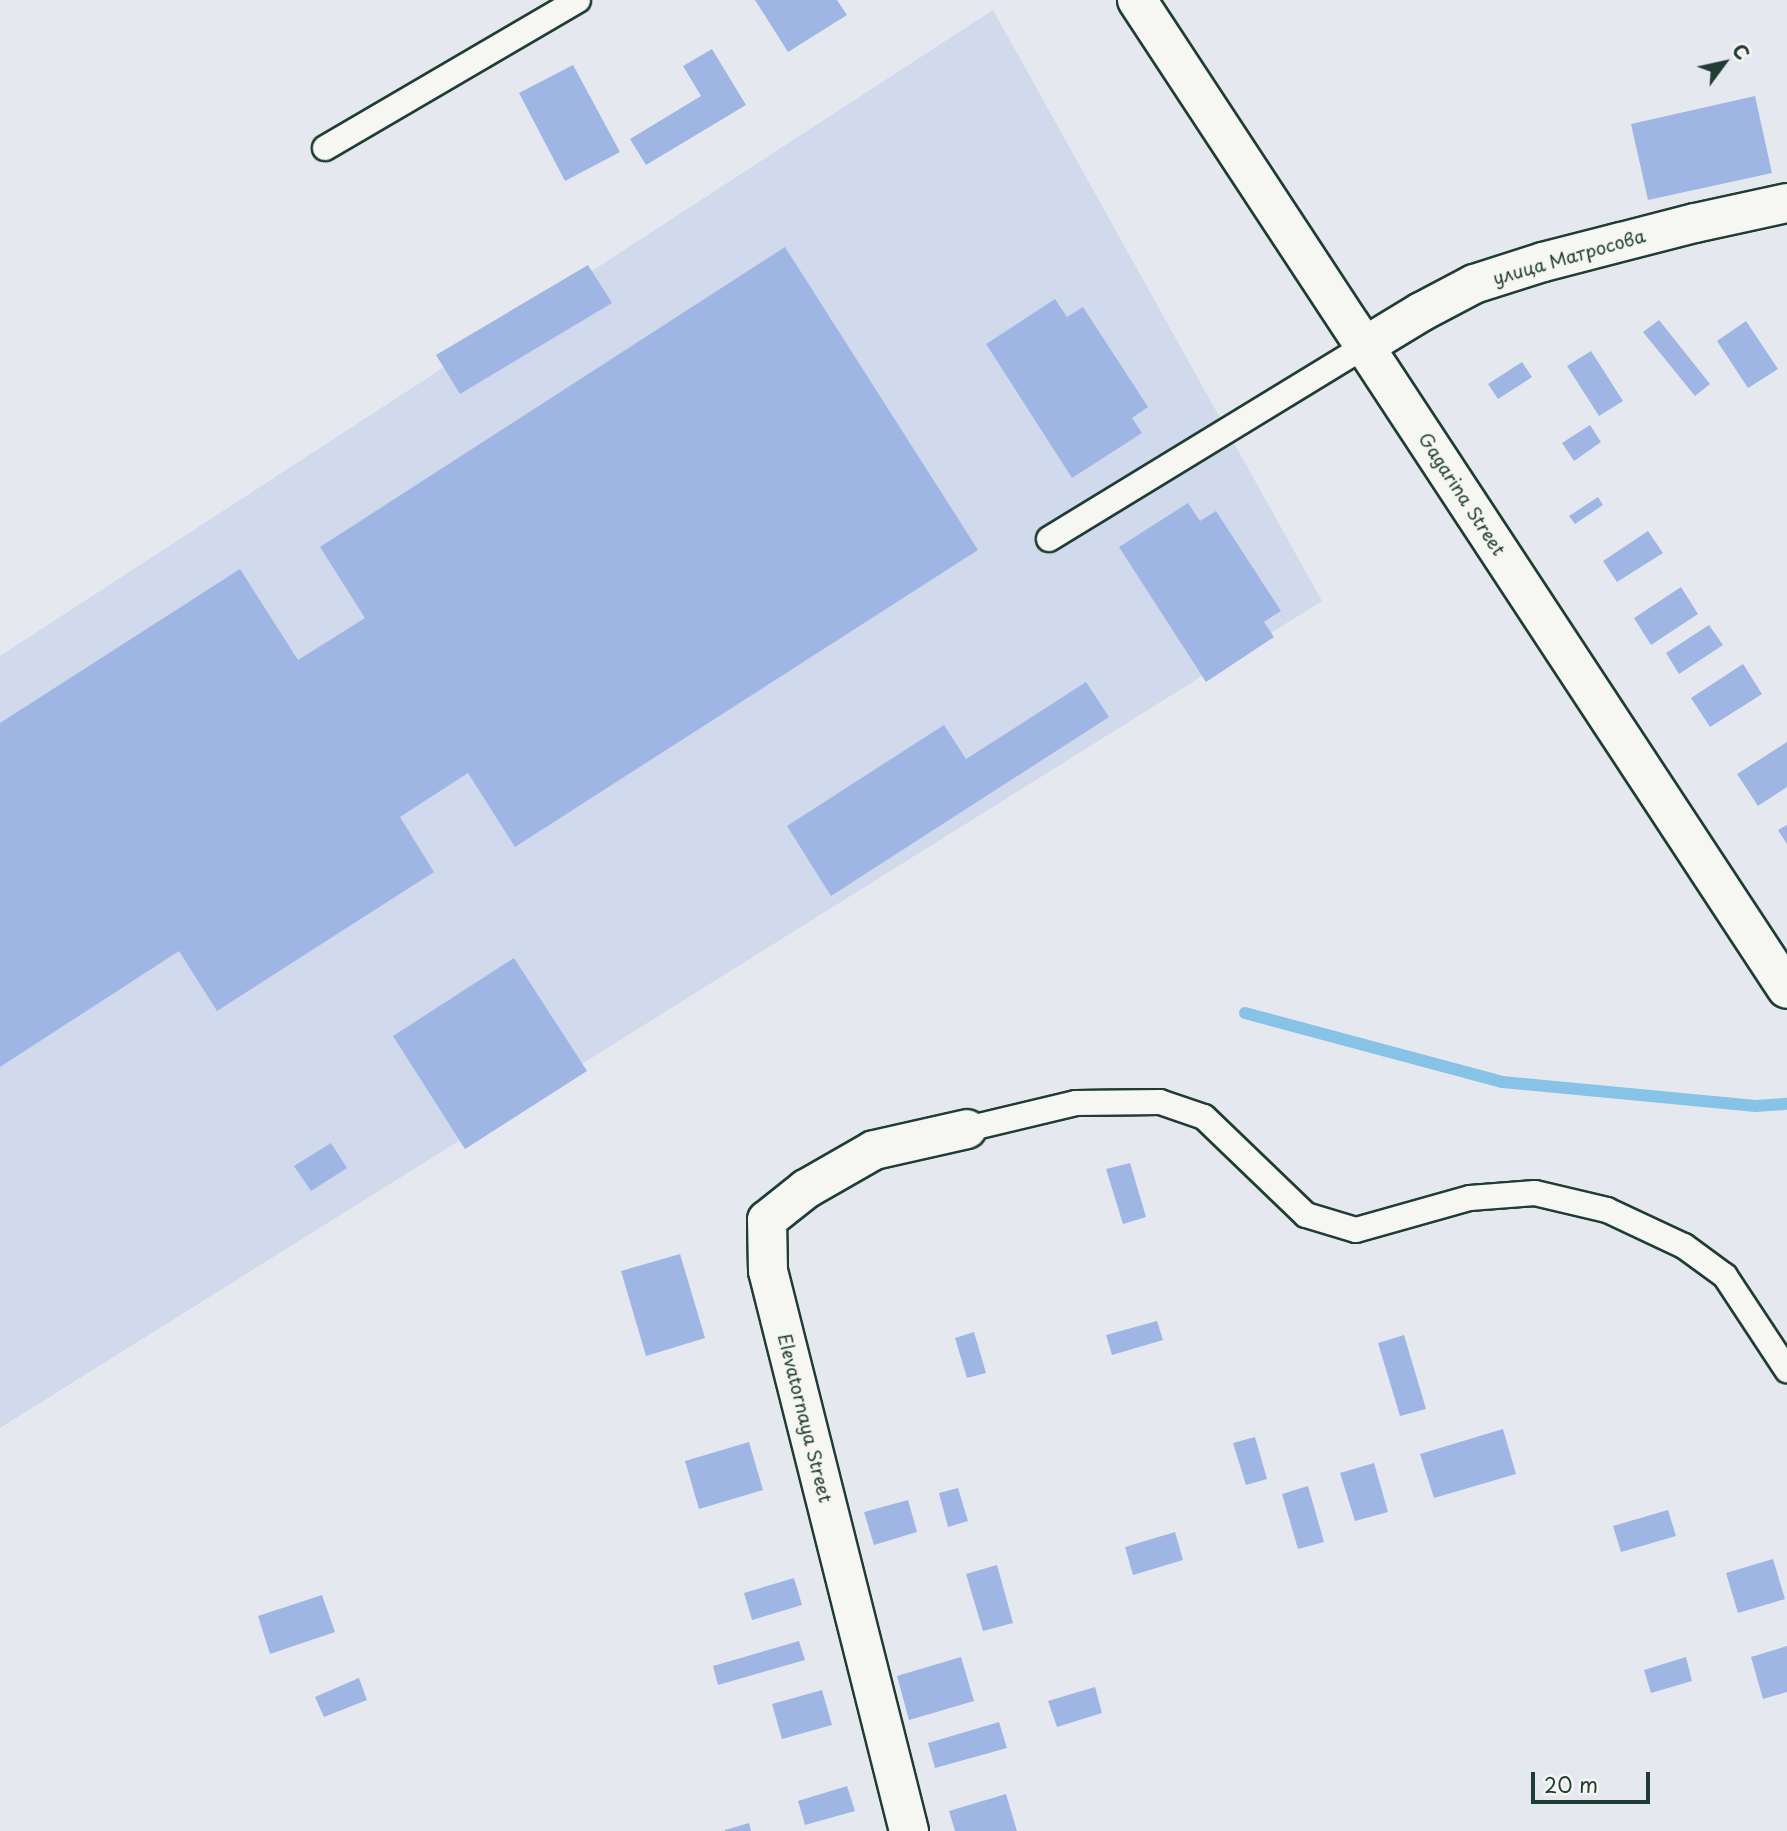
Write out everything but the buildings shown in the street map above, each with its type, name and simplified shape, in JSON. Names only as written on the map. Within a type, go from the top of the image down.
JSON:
[{"type":"street","name":"Gagarina Street","points":[[1137,0],[1787,989]]},
{"type":"street","name":"улица Матросова","points":[[1365,346],[1421,312],[1474,285],[1569,256],[1787,203]]},
{"type":"street","name":"Elevatornaya Street","points":[[909,1831],[768,1271],[767,1220],[806,1189],[874,1150],[967,1129]]},
{"type":"lane","points":[[325,148],[578,0]]},
{"type":"lane","points":[[1049,539],[1365,346]]},
{"type":"lane","points":[[967,1129],[1076,1103],[1160,1102],[1204,1117],[1306,1215],[1356,1230],[1470,1198],[1535,1193],[1606,1210],[1684,1246],[1725,1276],[1787,1370]]},
{"type":"shaded area","points":[[993,10],[1322,601],[0,1428],[0,656]]},
{"type":"waterway","points":[[1245,1013],[1502,1082],[1756,1106],[1787,1104]]}]
